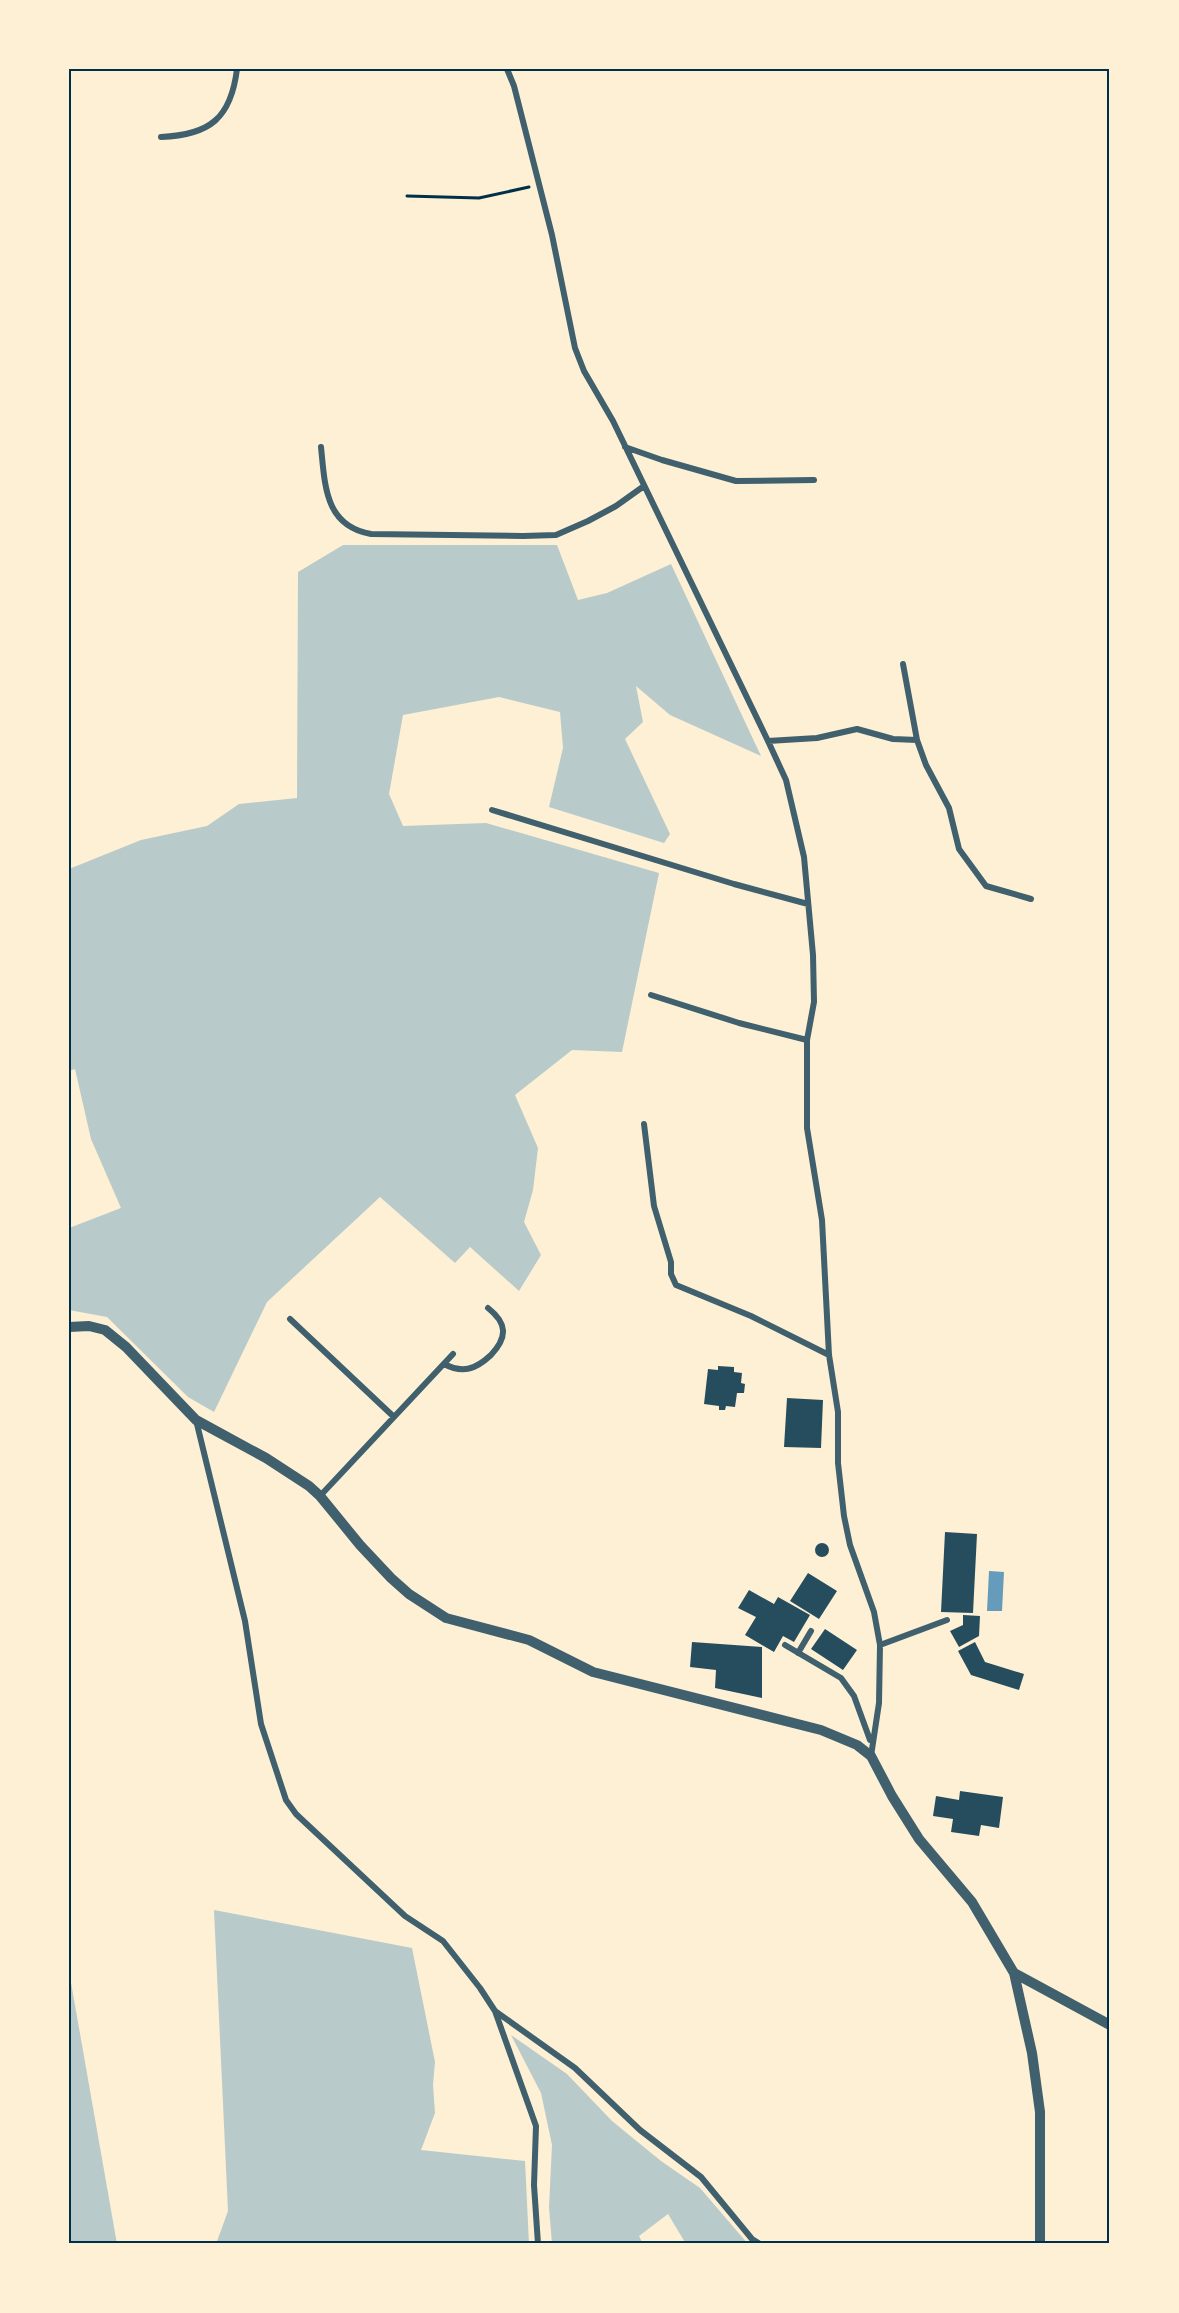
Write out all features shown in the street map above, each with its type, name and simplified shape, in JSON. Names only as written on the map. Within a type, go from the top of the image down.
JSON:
[{"type":"street","points":[[162,137],[185,136],[212,124],[223,112],[234,90],[237,69]]},
{"type":"street","points":[[507,69],[514,86],[540,185],[575,348],[584,371],[625,447],[786,780],[804,857],[813,955],[814,1002],[807,1040],[807,1128],[822,1220],[829,1355],[838,1412],[838,1463],[850,1545],[874,1612],[880,1645],[879,1703],[871,1756]]},
{"type":"street","points":[[321,447],[324,481],[330,504],[346,526],[371,534],[523,537],[556,535],[616,506],[644,486]]},
{"type":"street","points":[[625,447],[736,481],[814,480]]},
{"type":"street","points":[[903,664],[917,740],[926,765],[949,808],[959,849],[986,886],[1031,899]]},
{"type":"street","points":[[768,741],[817,738],[857,729],[893,739],[917,740]]},
{"type":"street","points":[[492,810],[734,884],[808,904]]},
{"type":"street","points":[[651,995],[739,1023],[807,1040]]},
{"type":"street","points":[[644,1124],[654,1206],[671,1262],[671,1274],[676,1285],[760,1320],[829,1355]]},
{"type":"street","points":[[444,1364],[460,1370],[475,1367],[499,1346],[503,1328],[497,1315],[488,1308]]},
{"type":"street","points":[[290,1318],[394,1417]]},
{"type":"street","points":[[69,1327],[89,1326],[105,1330],[126,1347],[196,1420],[266,1458],[320,1496],[360,1545],[391,1578],[409,1594],[446,1618],[529,1640],[593,1672],[821,1730],[857,1744],[871,1756],[892,1796],[919,1839],[972,1902],[1014,1972],[1032,2053],[1040,2112],[1040,2244]]},
{"type":"street","points":[[320,1496],[453,1354]]},
{"type":"street","points":[[196,1420],[246,1621],[261,1724],[286,1800],[296,1814],[382,1896],[405,1916],[443,1941],[495,2011],[536,2126],[534,2186],[537,2244]]},
{"type":"street","points":[[880,1645],[947,1620]]},
{"type":"street","points":[[798,1653],[812,1631]]},
{"type":"street","points":[[785,1645],[841,1678],[854,1696],[872,1744]]},
{"type":"street","points":[[1014,1972],[1110,2025]]},
{"type":"street","points":[[495,2011],[575,2068],[640,2130],[701,2177],[752,2239],[760,2244]]},
{"type":"path","points":[[407,196],[479,198],[540,185]]},
{"type":"shaded area","points":[[343,545],[557,545],[578,600],[607,593],[671,564],[761,756],[670,715],[636,686],[643,722],[625,739],[670,834],[664,843],[549,807],[563,748],[560,712],[499,697],[403,715],[389,794],[403,826],[486,823],[659,873],[622,1052],[572,1050],[515,1095],[538,1148],[533,1190],[524,1222],[541,1255],[519,1291],[470,1247],[455,1263],[380,1197],[267,1302],[214,1412],[188,1397],[107,1317],[69,1310],[69,1228],[121,1208],[91,1139],[75,1069],[69,1071],[69,869],[141,840],[207,826],[239,804],[297,798],[298,572]]},
{"type":"shaded area","points":[[214,1910],[412,1948],[435,2062],[433,2085],[435,2113],[421,2150],[525,2161],[529,2244],[216,2244],[228,2211]]},
{"type":"shaded area","points":[[69,1971],[117,2244],[69,2244]]},
{"type":"shaded area","points":[[511,2035],[567,2074],[612,2121],[661,2161],[700,2188],[748,2244],[686,2244],[668,2214],[639,2236],[643,2244],[552,2244],[549,2207],[552,2145],[541,2093]]},
{"type":"water","points":[[989,1571],[1004,1572],[1002,1611],[987,1611]]},
{"type":"building","points":[[718,1366],[734,1367],[734,1372],[742,1373],[741,1383],[745,1384],[744,1393],[737,1393],[735,1407],[726,1406],[725,1410],[719,1410],[719,1406],[704,1404],[708,1369],[718,1370]]},
{"type":"building","points":[[787,1398],[823,1400],[821,1448],[784,1447]]},
{"type":"building","points":[[945,1532],[977,1534],[973,1613],[941,1612]]},
{"type":"building","points":[[819,1543],[825,1543],[829,1550],[825,1557],[819,1557],[815,1553],[815,1547]]},
{"type":"building","points":[[808,1573],[837,1591],[819,1619],[790,1601]]},
{"type":"building","points":[[749,1590],[774,1604],[778,1597],[810,1615],[794,1642],[783,1636],[774,1652],[745,1635],[756,1617],[738,1608]]},
{"type":"building","points":[[963,1615],[980,1616],[979,1636],[959,1647],[950,1631],[963,1625]]},
{"type":"building","points":[[825,1629],[857,1650],[843,1670],[811,1649]]},
{"type":"building","points":[[692,1642],[762,1647],[762,1698],[715,1688],[716,1670],[690,1667]]},
{"type":"building","points":[[975,1642],[985,1662],[1024,1674],[1019,1690],[971,1675],[958,1651]]},
{"type":"building","points":[[960,1791],[1003,1797],[999,1828],[981,1825],[979,1836],[951,1832],[953,1819],[933,1816],[936,1796],[959,1800]]}]
